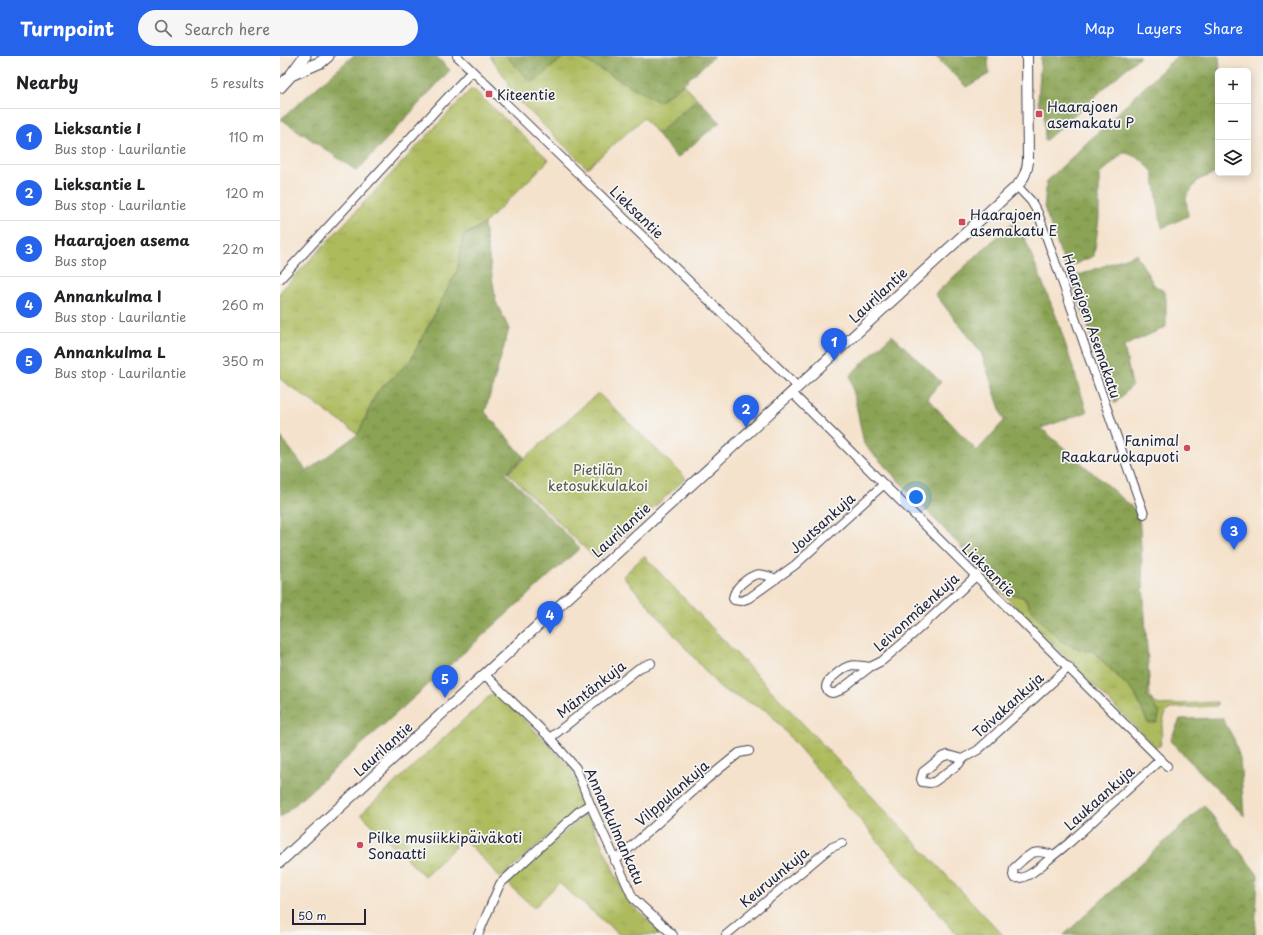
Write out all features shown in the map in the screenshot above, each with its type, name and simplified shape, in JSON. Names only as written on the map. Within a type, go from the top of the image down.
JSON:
[{"type":"main road","points":[[280,87],[305,56]]},
{"type":"main road","points":[[291,75],[320,62],[328,56]]},
{"type":"street","name":"Lieksantie","points":[[457,56],[795,390],[884,484],[1167,766]]},
{"type":"street","points":[[1017,186],[1022,181],[1028,162],[1027,56]]},
{"type":"street","points":[[281,276],[472,71]]},
{"type":"street","name":"Laurilantie","points":[[280,862],[1017,186]]},
{"type":"street","name":"Haarajoen Asemakatu","points":[[1017,186],[1031,201],[1038,213],[1144,514]]},
{"type":"street","name":"Joutsankuja","points":[[776,579],[761,574],[750,576],[735,591],[733,598],[737,602],[745,600],[776,579],[800,560],[884,484]]},
{"type":"street","name":"Leivonmäenkuja","points":[[870,667],[858,664],[843,668],[829,680],[826,688],[830,693],[839,691],[870,667],[882,661],[977,575]]},
{"type":"street","name":"Mäntänkuja","points":[[550,738],[639,668],[651,663]]},
{"type":"street","name":"Toivakankuja","points":[[962,759],[948,755],[942,756],[923,772],[921,779],[922,782],[934,782],[959,764],[962,759],[978,750],[1070,668]]},
{"type":"street","name":"Annankulmankatu","points":[[485,675],[550,738],[576,768],[590,804],[633,898],[673,935]]},
{"type":"street","name":"Vilppulankuja","points":[[615,861],[707,779],[739,753],[750,751]]},
{"type":"street","name":"Laukaankuja","points":[[1054,855],[1040,852],[1031,853],[1014,868],[1014,878],[1026,876],[1054,855],[1069,843],[1161,759]]},
{"type":"street","points":[[478,935],[500,884],[578,812],[590,804]]},
{"type":"street","name":"Keuruunkuja","points":[[726,935],[830,848],[842,843]]},
{"type":"green space","points":[[353,56],[436,56],[450,70],[357,171],[281,119]]},
{"type":"green space","points":[[490,56],[506,56],[532,83],[565,56],[577,56],[659,102],[683,84],[698,99],[657,134],[644,118],[587,168],[507,89],[509,83]]},
{"type":"green space","points":[[506,56],[565,56],[532,83]]},
{"type":"green space","points":[[577,56],[714,56],[683,84],[659,102]]},
{"type":"green space","points":[[935,56],[988,56],[989,74],[966,87]]},
{"type":"green space","points":[[1041,56],[1140,56],[1045,141],[1044,114],[1038,102]]},
{"type":"green space","points":[[1177,56],[1219,56],[1220,68],[1215,68],[1215,173],[1198,180],[1186,197],[1188,216],[1162,228],[1153,172],[1141,159],[1124,152],[1099,175],[1099,218],[1094,256],[1066,268],[1044,207],[1047,181]]},
{"type":"green space","points":[[472,88],[549,160],[484,224],[463,236],[457,271],[410,361],[377,392],[358,434],[280,379],[280,292]]},
{"type":"green space","points":[[698,99],[720,122],[677,158],[657,134]]},
{"type":"green space","points":[[1012,223],[1023,234],[1058,321],[1087,412],[1041,428],[1139,513],[1149,678],[1147,697],[1160,713],[1157,723],[1148,723],[1135,694],[1093,651],[1079,649],[1061,641],[1036,616],[1023,597],[1010,594],[974,561],[864,444],[850,375],[892,335],[941,382],[927,398],[977,451],[1004,421],[981,352],[935,294]]},
{"type":"green space","points":[[484,224],[496,302],[509,329],[485,412],[524,457],[506,474],[580,548],[280,818],[280,436],[307,471],[358,434],[377,392],[410,361],[457,271],[463,236]]},
{"type":"green space","points":[[1136,254],[1154,285],[1165,292],[1166,327],[1124,346],[1132,385],[1115,404],[1071,278]]},
{"type":"green space","name":"Pietilän ketosukkulakoi","points":[[598,393],[686,478],[597,560],[508,473]]},
{"type":"green space","points":[[644,556],[1003,935],[957,935],[768,711],[722,690],[623,576]]},
{"type":"green space","points":[[974,561],[1010,594],[1023,597],[1036,616],[1079,649],[1093,651],[1135,694],[1148,723],[1160,713],[1147,697],[1149,678],[1150,697],[1154,703],[1160,705],[1217,702],[1217,706],[1174,708],[1168,710],[1163,722],[1160,746],[1155,747],[971,562]]},
{"type":"green space","points":[[496,690],[573,770],[585,803],[501,878],[464,839],[424,876],[361,814]]},
{"type":"green space","points":[[1222,718],[1234,739],[1240,758],[1244,816],[1170,741],[1180,719]]},
{"type":"green space","points":[[1204,805],[1258,875],[1255,935],[1064,935]]},
{"type":"green space","points":[[587,812],[628,902],[666,935],[620,935],[559,883],[534,908],[508,884]]},
{"type":"place","name":"Kiteentie","points":[[489,94]]},
{"type":"place","name":"Haarajoen asemakatu P","points":[[1039,114]]},
{"type":"place","name":"Haarajoen asemakatu E","points":[[962,222]]},
{"type":"place","name":"Lieksantie I","points":[[834,361]]},
{"type":"place","name":"Lieksantie L","points":[[746,428]]},
{"type":"place","name":"Fanimal Raakaruokapuoti","points":[[1187,448]]},
{"type":"place","name":"Haarajoen asema","points":[[1234,550]]},
{"type":"place","name":"Annankulma I","points":[[550,634]]},
{"type":"place","name":"Annankulma L","points":[[445,698]]},
{"type":"place","name":"Pilke musiikkipäiväkoti Sonaatti","points":[[360,845]]}]
